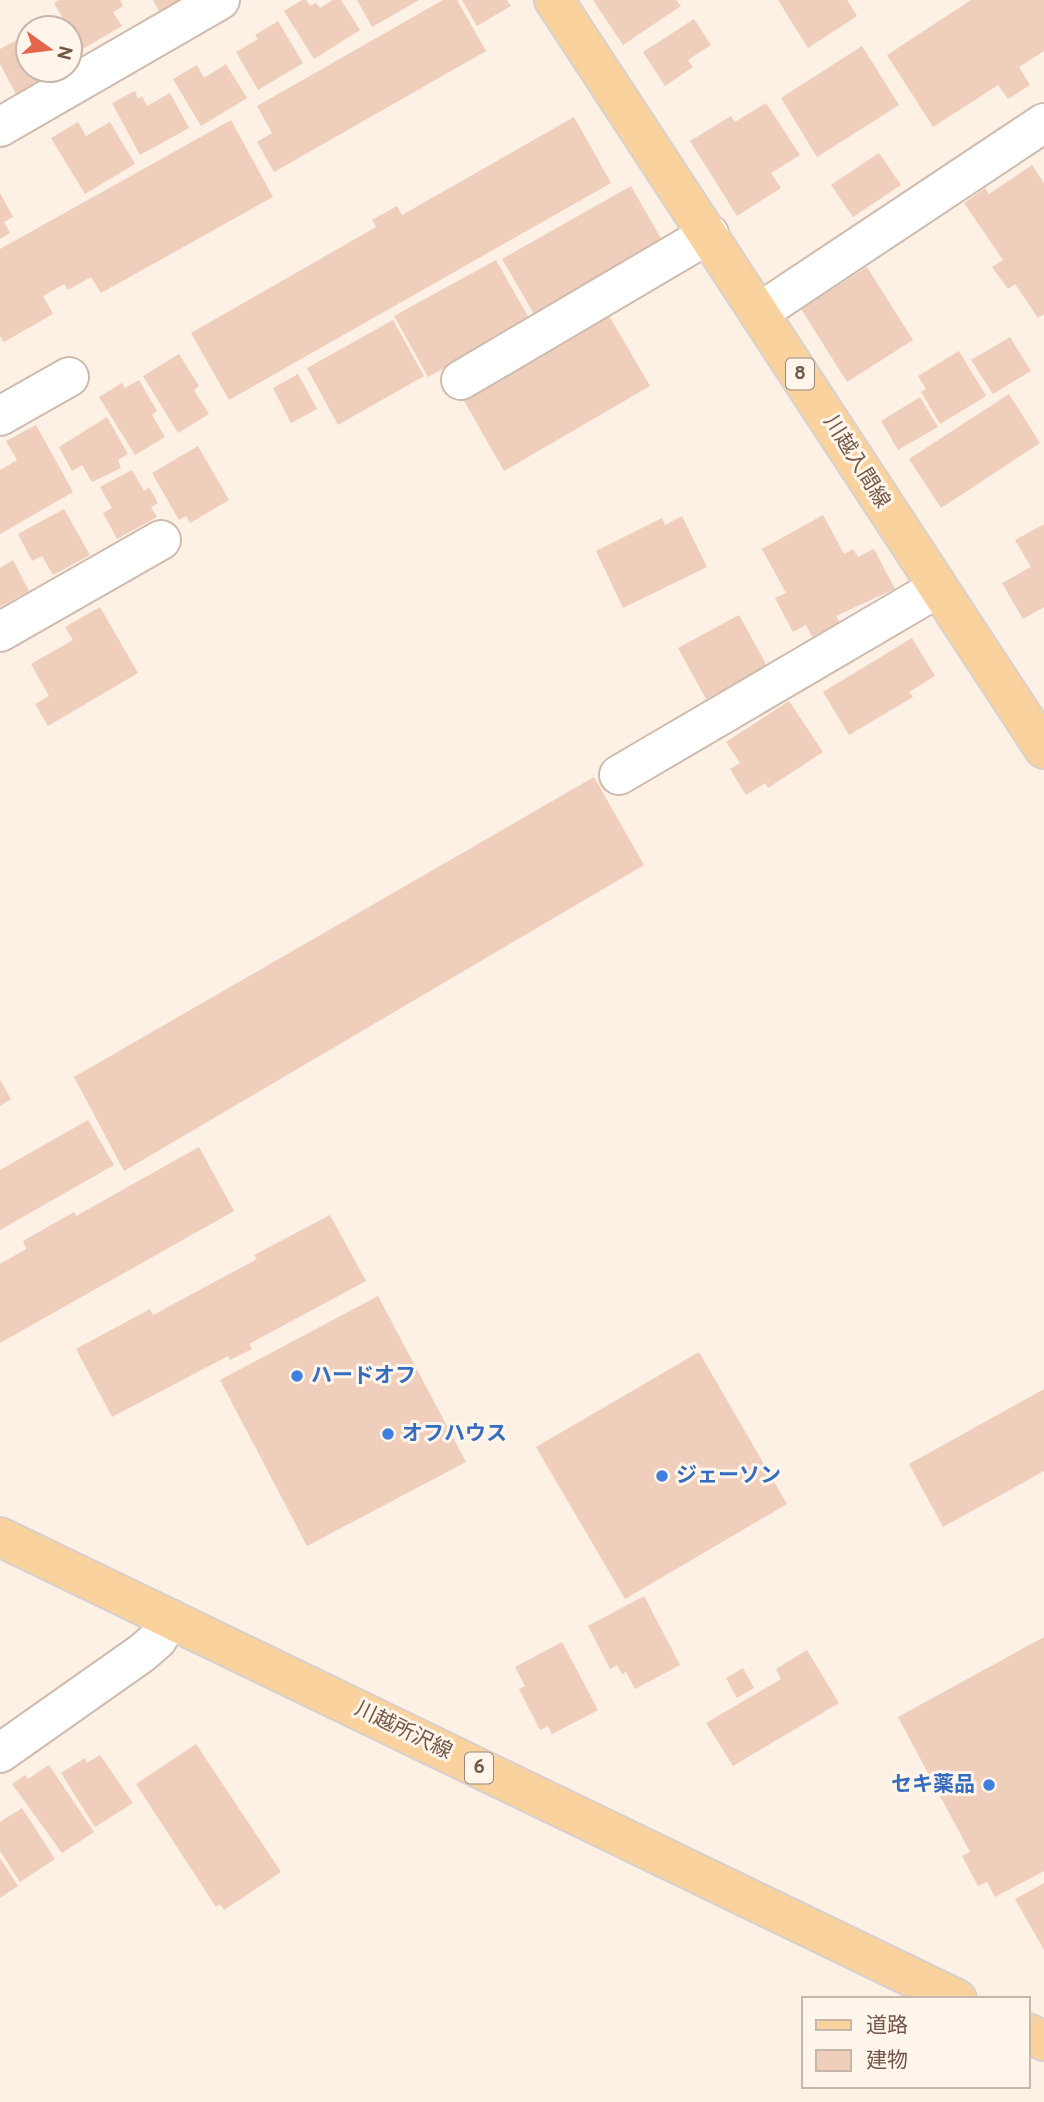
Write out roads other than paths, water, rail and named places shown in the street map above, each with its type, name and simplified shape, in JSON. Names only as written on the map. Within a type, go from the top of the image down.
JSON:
[{"type":"main road","name":"川越入間線","points":[[554,0],[760,312],[936,589],[1044,749]]},
{"type":"main road","name":"川越所沢線","points":[[0,1537],[953,1997]]},
{"type":"street","points":[[0,127],[220,0]]},
{"type":"street","points":[[760,312],[1044,123]]},
{"type":"street","points":[[461,380],[709,234]]},
{"type":"street","points":[[0,416],[69,377]]},
{"type":"street","points":[[0,632],[161,540]]},
{"type":"street","points":[[619,775],[936,589]]},
{"type":"street","points":[[0,1753],[142,1653],[157,1640],[170,1619]]},
{"type":"place","name":"ハードオフ","points":[[297,1376]]},
{"type":"place","name":"オフハウス","points":[[388,1434]]},
{"type":"place","name":"ジェーソン","points":[[662,1476]]},
{"type":"place","name":"セキ薬品","points":[[989,1785]]}]
